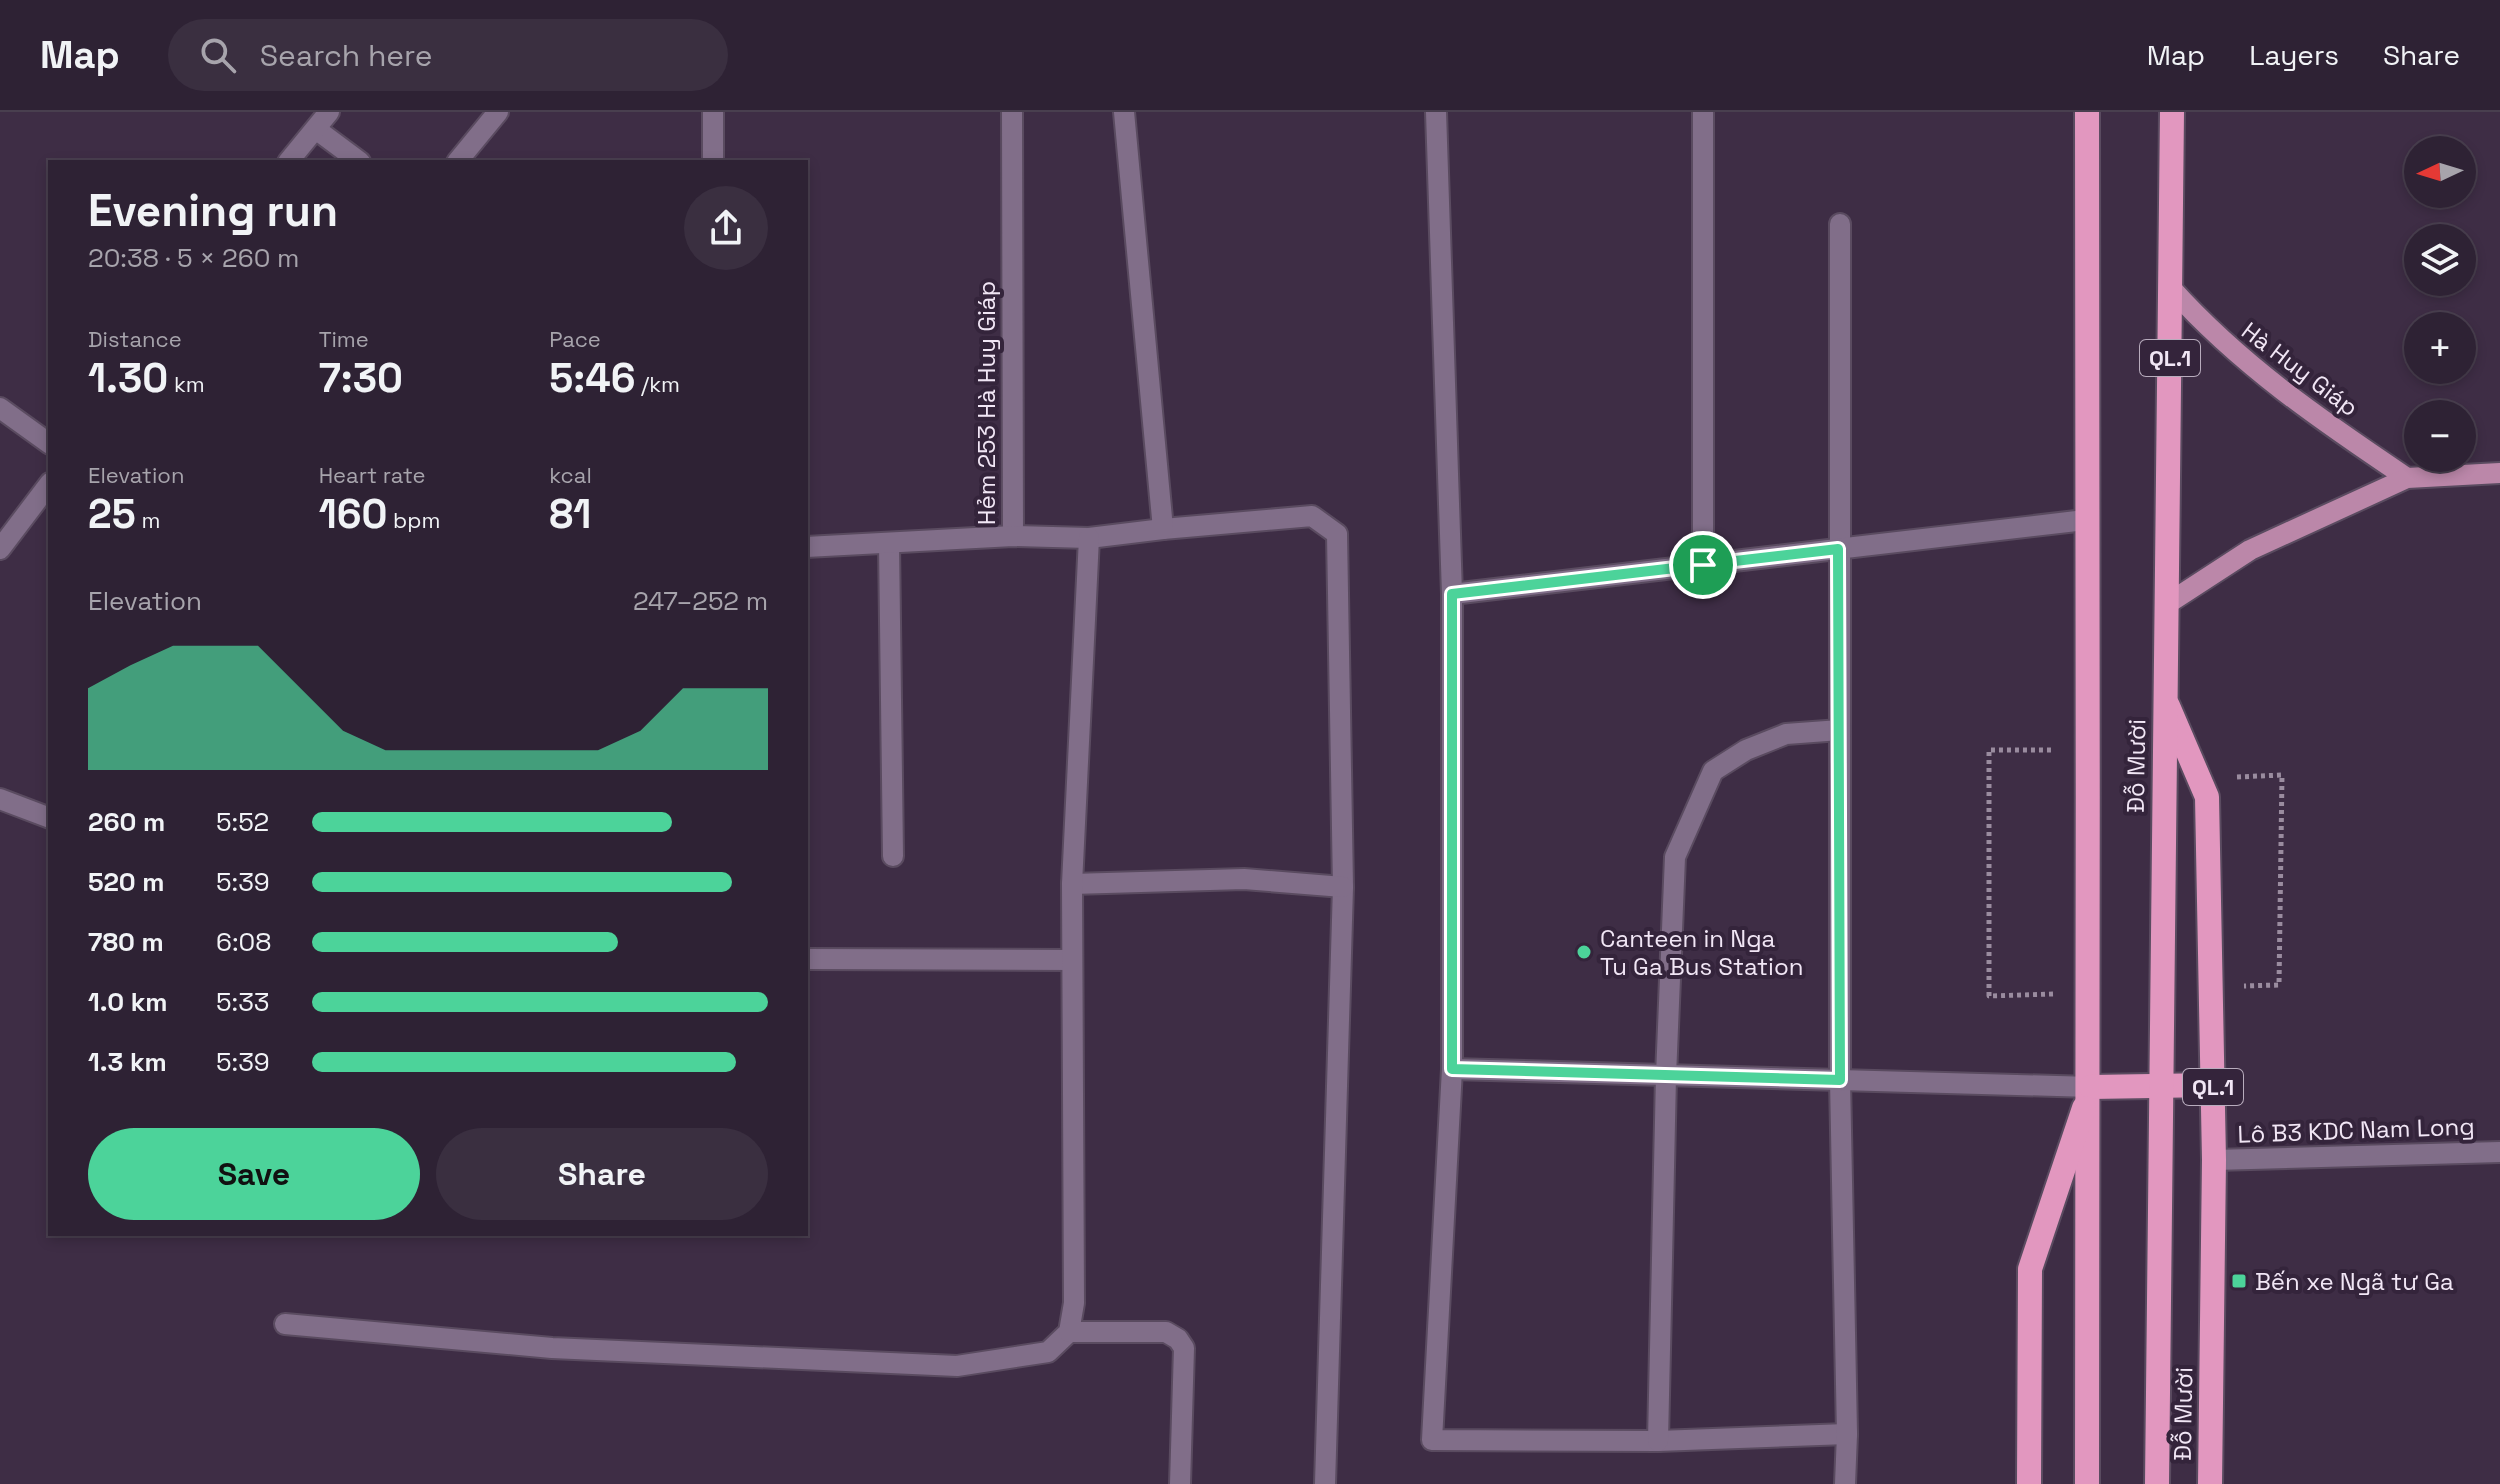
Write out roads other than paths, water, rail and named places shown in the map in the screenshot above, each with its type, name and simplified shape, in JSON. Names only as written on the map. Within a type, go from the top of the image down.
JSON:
[{"type":"highway","name":"Đỗ Mười","points":[[2087,112],[2085,520],[2091,1087],[2087,1484]]},
{"type":"highway","name":"QL.1","points":[[2165,698],[2172,112]]},
{"type":"highway","name":"Đỗ Mười","points":[[2165,698],[2207,797],[2214,1160],[2210,1484]]},
{"type":"highway","name":"Đỗ Mười","points":[[2157,1484],[2165,698]]},
{"type":"highway","points":[[2091,1087],[2213,1085]]},
{"type":"highway","name":"Đỗ Mười","points":[[2029,1484],[2030,1269],[2091,1087]]},
{"type":"main road","name":"Hà Huy Giáp","points":[[2171,288],[2214,336],[2273,385],[2407,478]]},
{"type":"main road","points":[[2167,604],[2250,550],[2407,478],[2500,473]]},
{"type":"street","points":[[290,160],[329,112]]},
{"type":"street","points":[[459,160],[498,112]]},
{"type":"street","points":[[713,112],[713,160]]},
{"type":"street","name":"Hẻm 253 Hà Huy Giáp","points":[[808,547],[1013,536],[1012,112]]},
{"type":"street","points":[[1124,112],[1163,529]]},
{"type":"street","points":[[1436,112],[1452,594],[1452,1069],[1432,1440],[1658,1441],[1847,1434]]},
{"type":"street","points":[[1703,112],[1703,565]]},
{"type":"street","points":[[317,130],[357,160]]},
{"type":"street","points":[[1840,224],[1840,1080],[1847,1434],[1845,1484]]},
{"type":"street","points":[[0,408],[48,443]]},
{"type":"street","points":[[0,549],[48,486]]},
{"type":"street","points":[[1013,536],[1089,538],[1312,516],[1337,534],[1343,887],[1325,1484]]},
{"type":"street","points":[[1452,594],[2085,520]]},
{"type":"street","points":[[285,1324],[552,1348],[957,1366],[1048,1352],[1069,1332],[1074,1303],[1072,884],[1089,538]]},
{"type":"street","points":[[889,543],[893,856]]},
{"type":"street","points":[[1658,1441],[1666,1076],[1675,857],[1713,771],[1746,750],[1786,734],[1840,730]]},
{"type":"street","points":[[0,799],[48,817]]},
{"type":"street","points":[[1072,884],[1244,879],[1343,887]]},
{"type":"street","points":[[808,959],[1072,960]]},
{"type":"street","points":[[1452,1069],[2091,1087]]},
{"type":"street","name":"Lô B3 KDC Nam Long","points":[[2214,1160],[2500,1152]]},
{"type":"street","points":[[1069,1332],[1166,1332],[1178,1339],[1184,1348],[1180,1484]]},
{"type":"place","name":"Canteen in Nga Tu Ga Bus Station","points":[[1584,952]]},
{"type":"place","name":"Bến xe Ngã tư Ga","points":[[2239,1281]]}]
